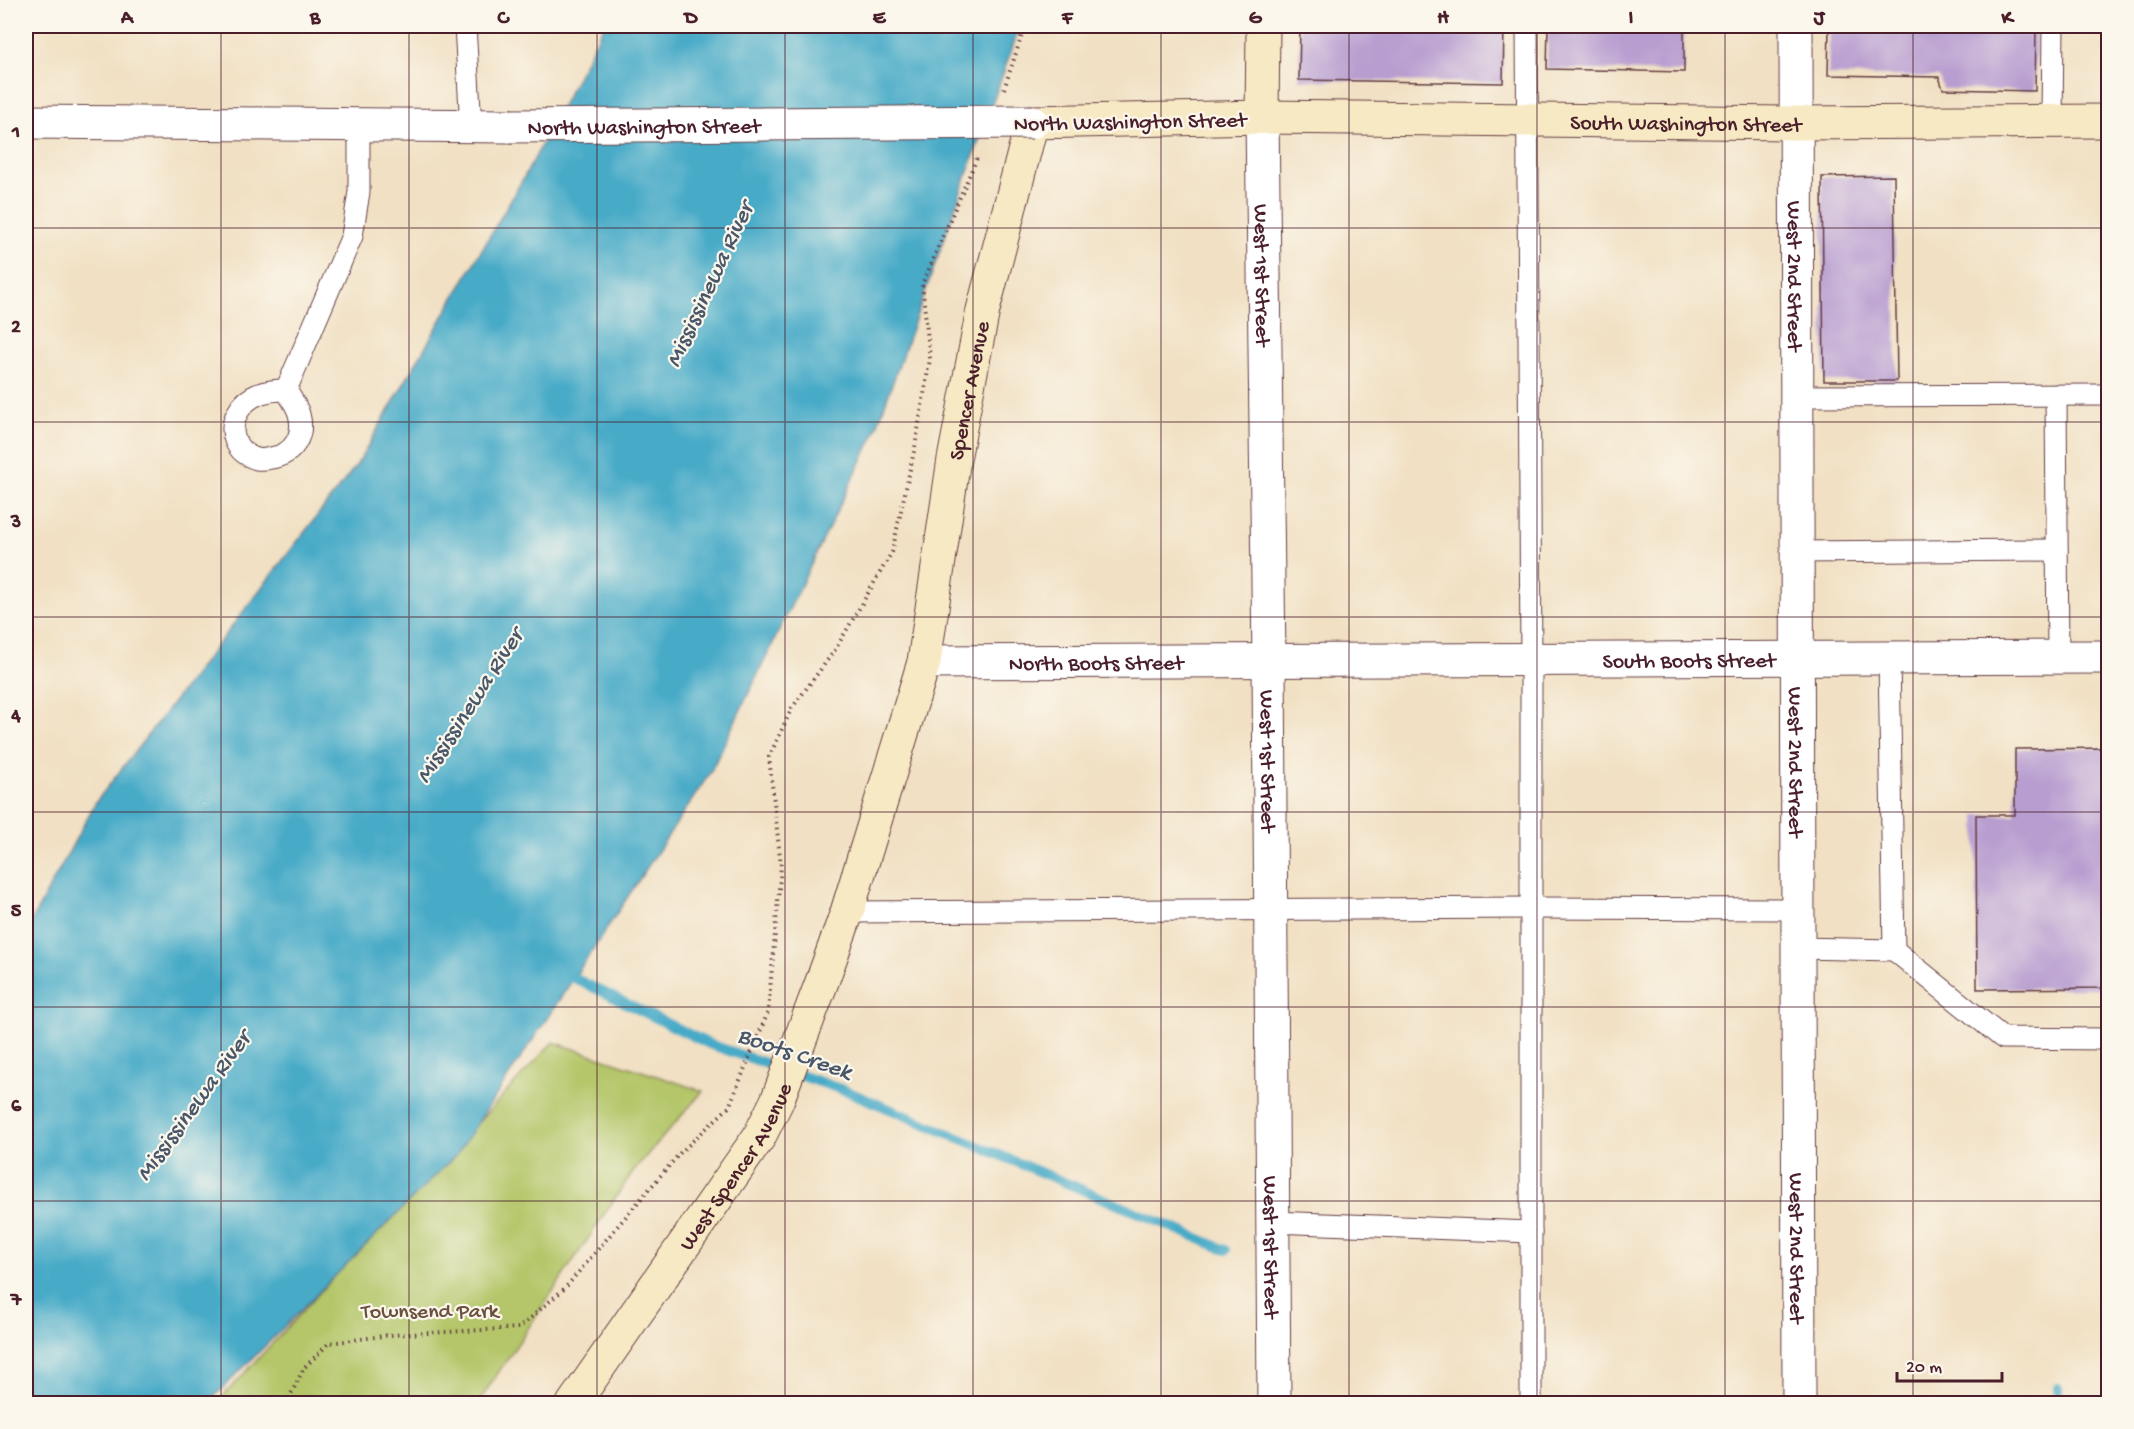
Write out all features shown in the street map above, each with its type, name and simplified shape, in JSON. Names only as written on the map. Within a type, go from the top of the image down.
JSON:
[{"type":"main road","points":[[1262,117],[1263,26]]},
{"type":"main road","name":"South Washington Street","points":[[1262,117],[1795,123],[2109,121]]},
{"type":"main road","name":"North Washington Street","points":[[1032,122],[1262,117]]},
{"type":"main road","name":"Spencer Avenue","points":[[924,663],[954,459],[983,310],[1032,122]]},
{"type":"main road","name":"West Spencer Avenue","points":[[573,1404],[739,1168],[759,1137],[777,1101],[847,912],[924,663]]},
{"type":"street","name":"West 2nd Street","points":[[1796,26],[1799,1404]]},
{"type":"street","name":"West 1st Street","points":[[1262,117],[1269,660],[1274,1404]]},
{"type":"street","name":"North Washington Street","points":[[26,122],[510,126],[1032,122]]},
{"type":"street","name":"South Boots Street","points":[[1269,660],[2109,657]]},
{"type":"street","name":"North Boots Street","points":[[924,663],[1269,660]]},
{"type":"lane","points":[[465,26],[471,126]]},
{"type":"lane","points":[[1527,26],[1531,659],[1531,1404]]},
{"type":"lane","points":[[2052,121],[2053,26]]},
{"type":"lane","points":[[286,390],[352,236],[359,192],[359,125]]},
{"type":"lane","points":[[2056,395],[2058,658]]},
{"type":"lane","points":[[1796,396],[2109,395]]},
{"type":"lane","points":[[1796,552],[2057,550]]},
{"type":"lane","points":[[1889,658],[1894,950]]},
{"type":"lane","points":[[847,912],[1531,908],[1798,909]]},
{"type":"lane","points":[[1798,948],[1894,950],[2002,1038],[2109,1039]]},
{"type":"lane","points":[[1272,1222],[1531,1232]]},
{"type":"path","points":[[1002,93],[1025,26]]},
{"type":"path","points":[[286,1404],[304,1368],[329,1343],[391,1335],[519,1328],[566,1288],[680,1153],[729,1107],[768,1012],[781,866],[769,757],[792,708],[835,651],[892,552],[915,447],[930,359],[922,284],[978,156]]},
{"type":"green space","name":"Townsend Park","points":[[553,1042],[703,1091],[634,1170],[478,1403],[216,1404]]},
{"type":"water","name":"Mississinewa River","points":[[604,26],[1020,26],[874,435],[710,773],[457,1154],[208,1403],[26,1404],[26,931],[96,802],[358,463],[531,165]]},
{"type":"building","points":[[1300,26],[1504,26],[1503,83],[1299,80]]},
{"type":"building","points":[[1548,26],[1684,26],[1684,72],[1547,69]]},
{"type":"building","points":[[1829,26],[2036,26],[2035,91],[1943,89],[1939,77],[1828,75]]},
{"type":"building","points":[[1894,176],[1897,381],[1824,381],[1822,177]]},
{"type":"building","points":[[2108,748],[2108,988],[1977,989],[1976,815],[2015,815],[2015,749]]},
{"type":"waterway","name":"Boots Creek","points":[[562,972],[709,1044],[849,1092],[1226,1250]]},
{"type":"waterway","name":"Boots Creek","points":[[2058,1388],[2058,1404]]}]
